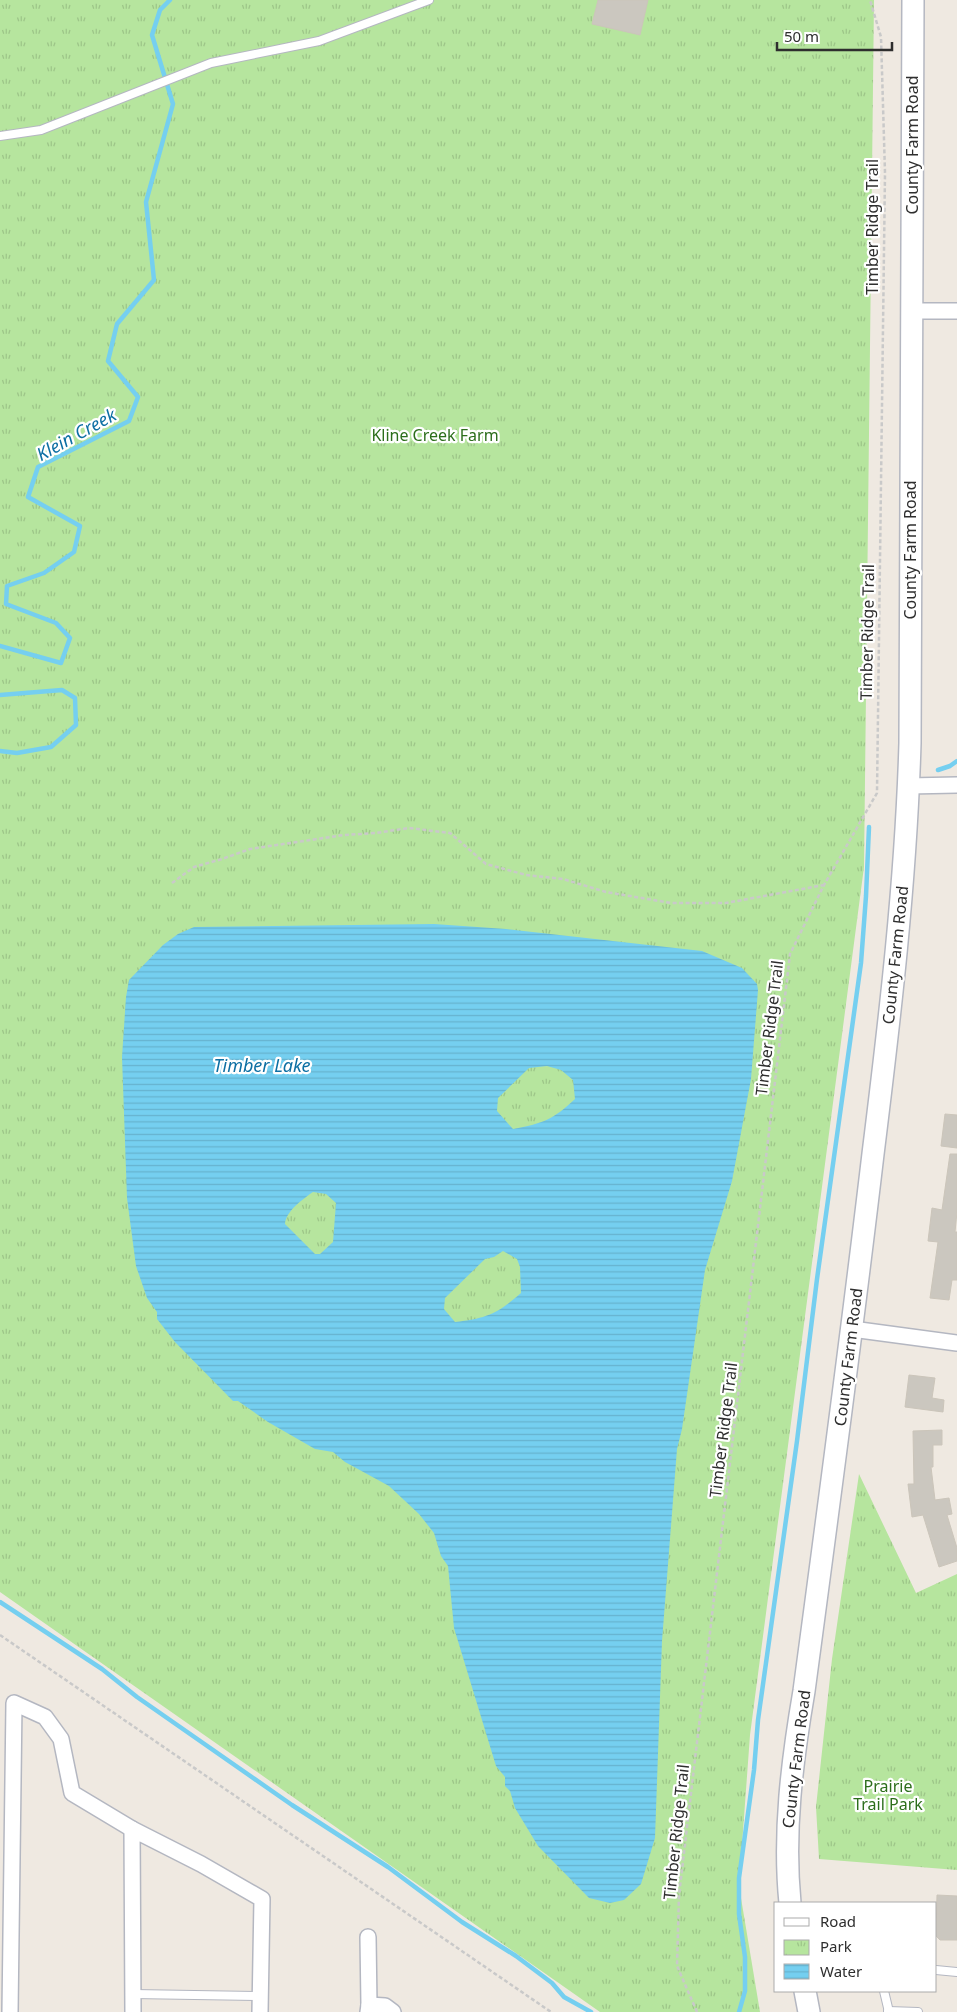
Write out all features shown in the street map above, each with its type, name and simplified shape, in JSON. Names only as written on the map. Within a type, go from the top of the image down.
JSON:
[{"type":"main road","name":"County Farm Road","points":[[790,1902],[787,1874],[787,1836],[797,1732],[852,1329],[896,960],[908,786],[913,0]]},
{"type":"main road","points":[[805,1992],[809,2012]]},
{"type":"street","points":[[911,311],[957,311]]},
{"type":"street","points":[[908,786],[957,785]]},
{"type":"street","points":[[852,1329],[957,1343]]},
{"type":"street","points":[[10,2012],[14,1703],[46,1717],[61,1739],[72,1793],[132,1829],[201,1864],[262,1900],[260,2012]]},
{"type":"street","points":[[132,1829],[133,2012]]},
{"type":"street","points":[[368,1936],[368,2009],[385,2006],[393,2012]]},
{"type":"lane","points":[[0,136],[41,130],[212,63],[319,41],[429,0]]},
{"type":"lane","points":[[937,1970],[957,1972]]},
{"type":"lane","points":[[884,1992],[888,2011],[918,2012]]},
{"type":"lane","points":[[133,1994],[260,1996]]},
{"type":"path","name":"Timber Ridge Trail","points":[[697,2012],[677,1966],[681,1876],[788,963],[790,954],[824,885],[877,793],[885,173],[881,37],[870,0]]},
{"type":"path","points":[[172,883],[194,866],[250,849],[344,835],[409,828],[450,833],[486,864],[526,875],[563,879],[606,892],[671,903],[726,903],[824,885]]},
{"type":"path","points":[[0,1635],[552,2012]]},
{"type":"green space","name":"Kline Creek Farm","points":[[0,0],[874,0],[864,867],[750,1735],[739,1886],[760,2012],[600,2012],[0,1592]]},
{"type":"green space","name":"Prairie Trail Park","points":[[859,1474],[916,1593],[957,1574],[957,1870],[819,1859],[816,1807],[832,1659]]},
{"type":"water","name":"Timber Lake","points":[[434,924],[506,929],[702,951],[742,968],[757,984],[751,1079],[732,1181],[705,1270],[682,1429],[677,1449],[662,1641],[655,1838],[641,1884],[624,1900],[610,1903],[589,1898],[538,1846],[515,1808],[510,1791],[505,1786],[505,1777],[496,1766],[454,1628],[448,1566],[441,1556],[434,1533],[419,1514],[389,1486],[345,1462],[333,1452],[315,1449],[268,1422],[238,1401],[233,1401],[175,1342],[157,1319],[157,1312],[147,1298],[136,1266],[127,1198],[122,1057],[126,997],[129,980],[163,945],[178,934],[194,927]],"holes":[[[547,1066],[561,1070],[573,1080],[575,1099],[547,1120],[513,1129],[497,1111],[498,1098],[529,1068]],[[313,1192],[326,1194],[336,1203],[333,1242],[320,1254],[315,1254],[285,1224],[288,1214]],[[503,1251],[517,1259],[520,1267],[521,1293],[491,1314],[455,1322],[444,1309],[445,1298],[485,1259],[494,1257]]]},
{"type":"building","points":[[598,0],[648,0],[640,35],[592,24]]},
{"type":"building","points":[[945,1114],[957,1115],[957,1148],[941,1146]]},
{"type":"building","points":[[950,1154],[957,1154],[955,1232],[957,1232],[957,1280],[952,1280],[949,1300],[930,1298],[938,1242],[928,1241],[932,1208],[942,1210]]},
{"type":"building","points":[[909,1375],[935,1378],[932,1398],[944,1400],[943,1412],[905,1407]]},
{"type":"building","points":[[942,1430],[942,1445],[933,1445],[933,1467],[931,1467],[935,1500],[949,1498],[952,1514],[947,1515],[957,1548],[957,1561],[939,1567],[923,1515],[912,1517],[908,1484],[914,1484],[913,1431]]},
{"type":"building","points":[[937,1895],[957,1896],[957,1940],[940,1940],[937,1937]]},
{"type":"waterway","name":"Klein Creek","points":[[0,646],[61,663],[70,638],[56,623],[6,604],[7,586],[44,573],[74,552],[80,526],[28,497],[38,467],[129,421],[138,397],[108,361],[117,324],[154,280],[146,202],[173,104],[152,35],[160,10],[170,0]]},
{"type":"waterway","name":"Klein Creek","points":[[0,695],[62,690],[75,698],[76,725],[51,747],[17,753],[0,751]]},
{"type":"waterway","points":[[938,770],[950,766],[957,761]]},
{"type":"waterway","points":[[739,2012],[745,1991],[745,1957],[739,1914],[739,1878],[754,1770],[758,1720],[861,963],[869,827]]},
{"type":"waterway","points":[[0,1602],[102,1669],[137,1697],[292,1805],[388,1867],[462,1922],[516,1956],[552,1983],[564,1997],[591,2012]]}]
